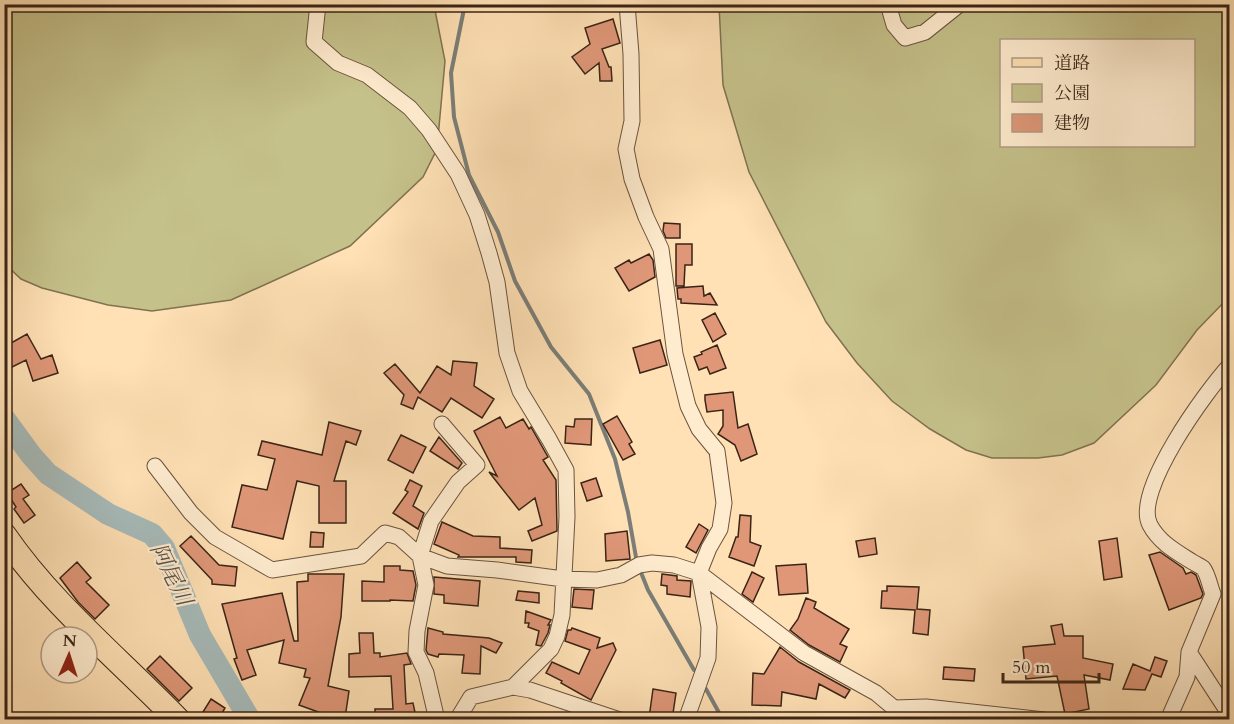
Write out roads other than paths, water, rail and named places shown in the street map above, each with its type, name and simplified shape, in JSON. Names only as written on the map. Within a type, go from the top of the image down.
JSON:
[{"type":"main road","points":[[4,535],[23,562],[69,613],[170,717]]},
{"type":"street","points":[[318,4],[314,42],[338,63],[367,75],[410,108],[429,130],[458,174],[477,214],[497,282],[507,353],[520,391],[566,470],[567,517],[562,615],[554,642],[544,657],[513,687]]},
{"type":"street","points":[[627,4],[631,54],[632,121],[626,149],[632,179],[661,249],[675,354],[687,406],[699,429],[717,451],[724,503],[720,529],[699,573],[709,627],[708,658],[686,720]]},
{"type":"street","points":[[888,4],[894,25],[905,38],[925,32],[960,4]]},
{"type":"street","points":[[1168,720],[1187,677],[1189,652],[1213,594],[1204,569],[1166,546],[1150,525],[1146,512],[1154,484],[1179,434],[1211,386],[1230,365]]},
{"type":"street","points":[[437,720],[426,673],[416,652],[417,631],[426,585],[420,556],[431,521],[458,482],[477,465],[442,424]]},
{"type":"street","points":[[155,466],[190,513],[215,537],[272,570],[361,556],[385,532],[399,537],[420,556],[447,566],[563,579],[597,580],[621,575],[639,565],[652,563],[674,565],[699,573],[804,653],[876,693],[893,714],[926,707],[1044,720]]},
{"type":"street","points":[[1189,652],[1230,715]]},
{"type":"street","points":[[457,720],[471,697],[513,687],[530,690],[620,720]]},
{"type":"waterway","points":[[465,4],[451,73],[454,117],[469,175],[498,232],[515,281],[551,347],[589,394],[615,459],[637,563]]},
{"type":"waterway","name":"阿尾川","points":[[4,418],[48,474],[108,514],[152,534],[164,548],[200,635],[250,720]]},
{"type":"waterway","points":[[640,570],[648,590],[694,670]]},
{"type":"waterway","points":[[706,689],[723,720]]}]
